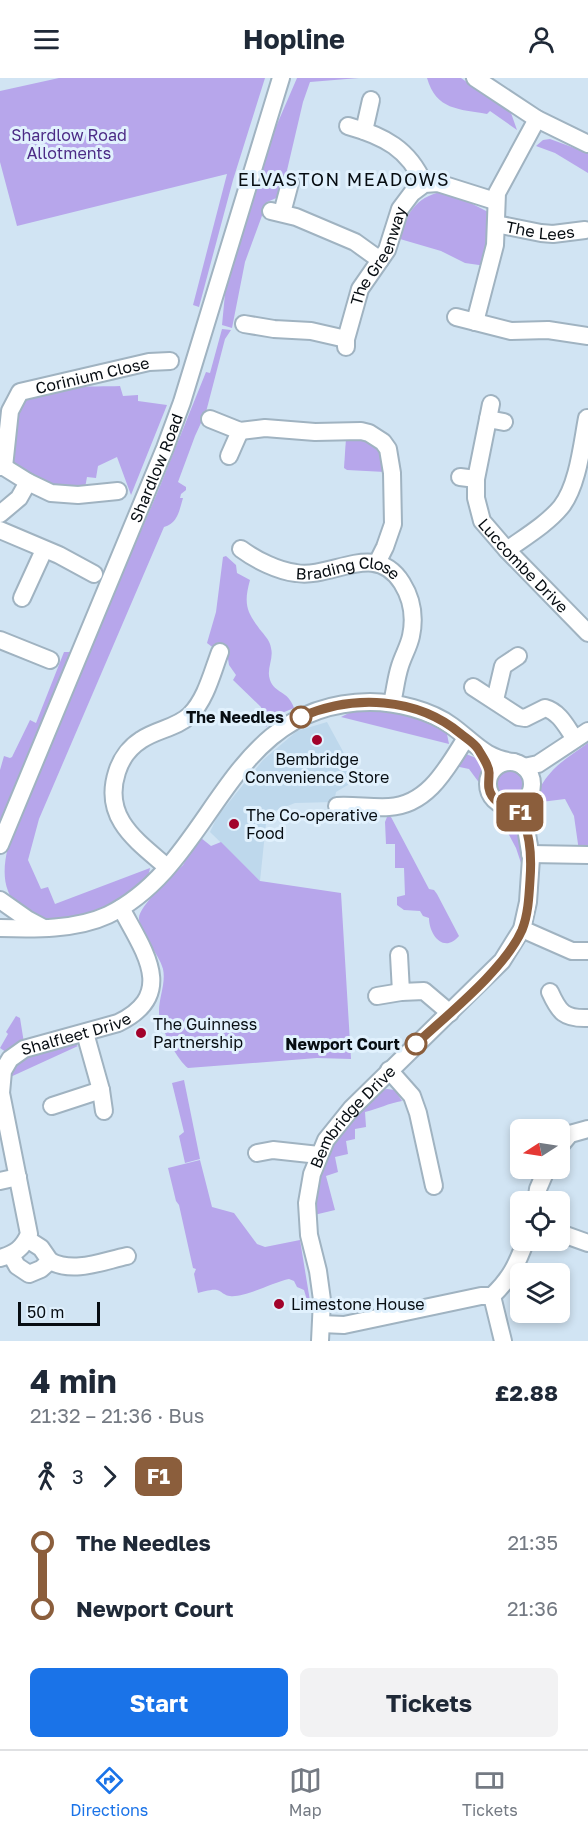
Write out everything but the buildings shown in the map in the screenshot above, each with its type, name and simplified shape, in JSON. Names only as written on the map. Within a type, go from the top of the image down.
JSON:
[{"type":"street","name":"Shardlow Road","points":[[0,845],[176,420],[281,78]]},
{"type":"street","points":[[475,78],[537,119],[588,144]]},
{"type":"street","points":[[371,100],[356,129],[384,139],[409,158],[416,166],[424,184],[446,185],[495,201]]},
{"type":"street","points":[[475,322],[495,245],[495,201],[504,177],[537,119]]},
{"type":"street","points":[[290,183],[276,212],[296,217],[355,242],[380,260]]},
{"type":"street","name":"The Greenway","points":[[244,323],[274,329],[311,331],[346,343],[360,289],[391,242],[400,209],[412,193],[424,184]]},
{"type":"street","name":"The Lees","points":[[496,224],[553,234],[585,230]]},
{"type":"street","points":[[456,317],[511,331],[555,331],[588,336]]},
{"type":"street","name":"Corinium Close","points":[[2,467],[10,411],[20,392],[111,379],[149,362],[170,361]]},
{"type":"street","name":"Luccombe Drive","points":[[494,415],[468,478],[483,521],[507,550],[585,623]]},
{"type":"street","points":[[507,550],[563,505],[584,454],[587,418]]},
{"type":"street","points":[[210,419],[240,431],[328,424],[369,433],[383,442],[388,449],[394,494],[393,524],[377,563]]},
{"type":"street","points":[[229,456],[240,431]]},
{"type":"street","points":[[2,467],[51,493],[78,495],[118,491]]},
{"type":"street","points":[[0,514],[19,498],[28,482]]},
{"type":"street","points":[[0,530],[59,555],[94,574]]},
{"type":"street","name":"Brading Close","points":[[241,549],[256,560],[294,573],[315,573],[345,565],[377,563],[389,568],[410,596],[412,616],[411,637],[399,667],[392,702]]},
{"type":"street","points":[[22,598],[44,550]]},
{"type":"street","points":[[0,640],[50,660]]},
{"type":"street","points":[[167,867],[136,840],[122,824],[114,802],[114,781],[125,756],[137,743],[151,734],[179,724],[194,711],[217,675],[220,652]]},
{"type":"street","points":[[495,700],[503,666],[518,656]]},
{"type":"street","points":[[473,687],[519,717],[525,718],[545,708],[551,710],[582,735],[526,768],[504,763],[496,767],[490,774],[488,786],[492,797],[504,805],[516,805],[524,801],[530,791],[526,768]]},
{"type":"street","points":[[0,928],[60,927],[84,923],[121,908],[150,886],[167,867],[244,764],[268,739],[289,722],[313,712],[342,705],[392,702],[441,720],[498,760],[526,768]]},
{"type":"street","points":[[472,743],[490,774]]},
{"type":"street","points":[[337,806],[388,807],[412,803],[439,780],[472,743]]},
{"type":"street","name":"Bembridge Drive","points":[[321,1333],[322,1300],[318,1270],[309,1235],[307,1203],[312,1174],[319,1155],[326,1140],[351,1109],[502,961],[522,929],[528,902],[530,854],[525,822],[516,805]]},
{"type":"street","points":[[530,854],[588,855]]},
{"type":"street","points":[[0,900],[42,927]]},
{"type":"street","name":"Shalfleet Drive","points":[[27,1239],[29,1229],[1,1093],[5,1056],[44,1042],[85,1034],[130,1017],[140,1009],[150,990],[151,969],[149,959],[121,908]]},
{"type":"street","points":[[522,929],[572,951],[588,951]]},
{"type":"street","points":[[399,955],[401,992]]},
{"type":"street","points":[[377,996],[424,991],[450,1012]]},
{"type":"street","points":[[550,992],[558,1008],[567,1016],[588,1018]]},
{"type":"street","points":[[85,1034],[104,1111]]},
{"type":"street","points":[[389,1070],[412,1096],[437,1167],[434,1186]]},
{"type":"street","points":[[52,1106],[100,1090]]},
{"type":"street","points":[[570,1134],[588,1129]]},
{"type":"street","points":[[257,1153],[273,1150],[319,1155]]},
{"type":"street","points":[[0,1181],[18,1177]]},
{"type":"street","points":[[570,1237],[588,1243]]},
{"type":"street","points":[[51,1261],[41,1269],[29,1274],[5,1256],[19,1250],[27,1239],[41,1248],[51,1261],[60,1266],[72,1267],[128,1256]]},
{"type":"street","points":[[321,1333],[344,1324],[406,1310],[492,1296],[506,1282],[522,1251]]},
{"type":"street","points":[[492,1296],[503,1341]]},
{"type":"shaded area","points":[[327,722],[358,779],[336,792],[334,802],[295,803],[267,814],[260,881],[210,832],[217,817],[263,760],[297,731]]},
{"type":"green space","name":"Shardlow Road Allotments","points":[[59,78],[265,78],[233,180],[199,307],[193,305],[227,174],[17,226],[0,162],[0,91]]},
{"type":"green space","points":[[297,78],[359,78],[310,82],[303,102],[281,196],[267,202],[245,262],[232,328],[222,325],[225,294],[222,292],[272,136]]},
{"type":"green space","points":[[427,78],[461,78],[511,113],[517,130],[490,111],[487,114],[467,111],[443,102],[431,89]]},
{"type":"green space","points":[[550,139],[588,153],[588,173],[555,153],[536,146],[543,140]]},
{"type":"green space","points":[[441,192],[457,196],[490,213],[486,266],[465,263],[441,251],[400,239],[405,222],[413,208],[432,194]]},
{"type":"green space","points":[[222,329],[231,330],[225,339],[206,412],[178,482],[186,487],[181,494],[180,498],[183,498],[179,512],[172,523],[164,527],[39,819],[28,860],[41,889],[48,887],[55,904],[150,868],[146,880],[136,890],[108,907],[75,918],[48,920],[36,915],[10,896],[5,875],[7,850],[14,827],[158,491],[206,372],[210,373]]},
{"type":"green space","points":[[120,386],[123,396],[138,395],[138,401],[167,405],[131,495],[117,457],[98,466],[96,478],[87,477],[85,488],[67,492],[9,465],[19,409],[29,398],[40,393],[68,388]]},
{"type":"green space","points":[[362,437],[382,450],[385,472],[344,468],[346,438]]},
{"type":"green space","points":[[226,556],[236,565],[237,573],[250,580],[247,596],[248,608],[268,639],[272,652],[270,680],[275,688],[288,698],[294,708],[277,715],[266,727],[261,707],[233,680],[236,675],[228,659],[207,643],[216,612],[223,557]]},
{"type":"green space","points":[[64,652],[71,652],[0,822],[0,770],[4,756],[12,757],[30,720],[36,723]]},
{"type":"green space","points":[[368,708],[400,713],[428,723],[447,734],[449,744],[341,717]]},
{"type":"green space","points":[[588,743],[588,851],[579,851],[574,816],[565,799],[533,803],[543,783],[555,768]]},
{"type":"green space","points":[[460,751],[478,759],[481,763],[486,792],[469,769],[450,765]]},
{"type":"green space","points":[[510,771],[521,775],[525,786],[521,797],[510,801],[499,797],[495,786],[499,775]]},
{"type":"green space","points":[[491,801],[508,813],[519,827],[527,881],[516,848]]},
{"type":"green space","points":[[387,817],[391,817],[429,889],[434,890],[437,894],[459,936],[453,941],[443,943],[438,940],[432,931],[429,918],[423,916],[420,911],[404,910],[397,905],[397,897],[405,895],[404,868],[395,868],[395,844],[386,844],[385,822]]},
{"type":"green space","points":[[211,824],[201,838],[211,846],[221,842],[260,881],[341,893],[351,1059],[317,1058],[188,1068],[174,1050],[160,1017],[163,969],[142,930],[139,918],[144,906],[183,865],[186,859],[171,875]]},
{"type":"green space","points":[[16,1016],[20,1018],[24,1043],[9,1054],[0,1048]]},
{"type":"green space","points":[[72,1042],[78,1046],[6,1079],[27,1055]]},
{"type":"green space","points":[[184,1080],[200,1159],[185,1163],[179,1136],[184,1132],[172,1083]]},
{"type":"green space","points":[[380,1090],[395,1090],[402,1101],[365,1112],[366,1127],[355,1129],[355,1139],[346,1141],[348,1154],[335,1157],[338,1172],[326,1176],[335,1210],[314,1215],[323,1169],[331,1147],[348,1122]]},
{"type":"green space","points":[[200,1160],[212,1207],[234,1213],[257,1244],[265,1247],[300,1240],[310,1301],[307,1300],[304,1290],[289,1279],[236,1296],[228,1296],[215,1290],[198,1293],[194,1274],[196,1269],[193,1268],[168,1168]]},
{"type":"bus line","name":"F1","points":[[301,717],[342,705],[368,702],[392,702],[429,714],[451,725],[478,748],[490,774],[488,786],[492,797],[504,805],[516,805],[525,822],[529,839],[531,872],[522,929],[502,961],[416,1044]]},
{"type":"place","name":"The Needles","points":[[301,717]]},
{"type":"place","name":"Bembridge Convenience Store","points":[[317,740]]},
{"type":"place","name":"The Co-operative Food","points":[[234,824]]},
{"type":"place","name":"The Guinness Partnership","points":[[141,1033]]},
{"type":"place","name":"Newport Court","points":[[416,1044]]},
{"type":"place","name":"Limestone House","points":[[279,1304]]},
{"type":"district","name":"ELVASTON MEADOWS","points":[[344,180]]}]
